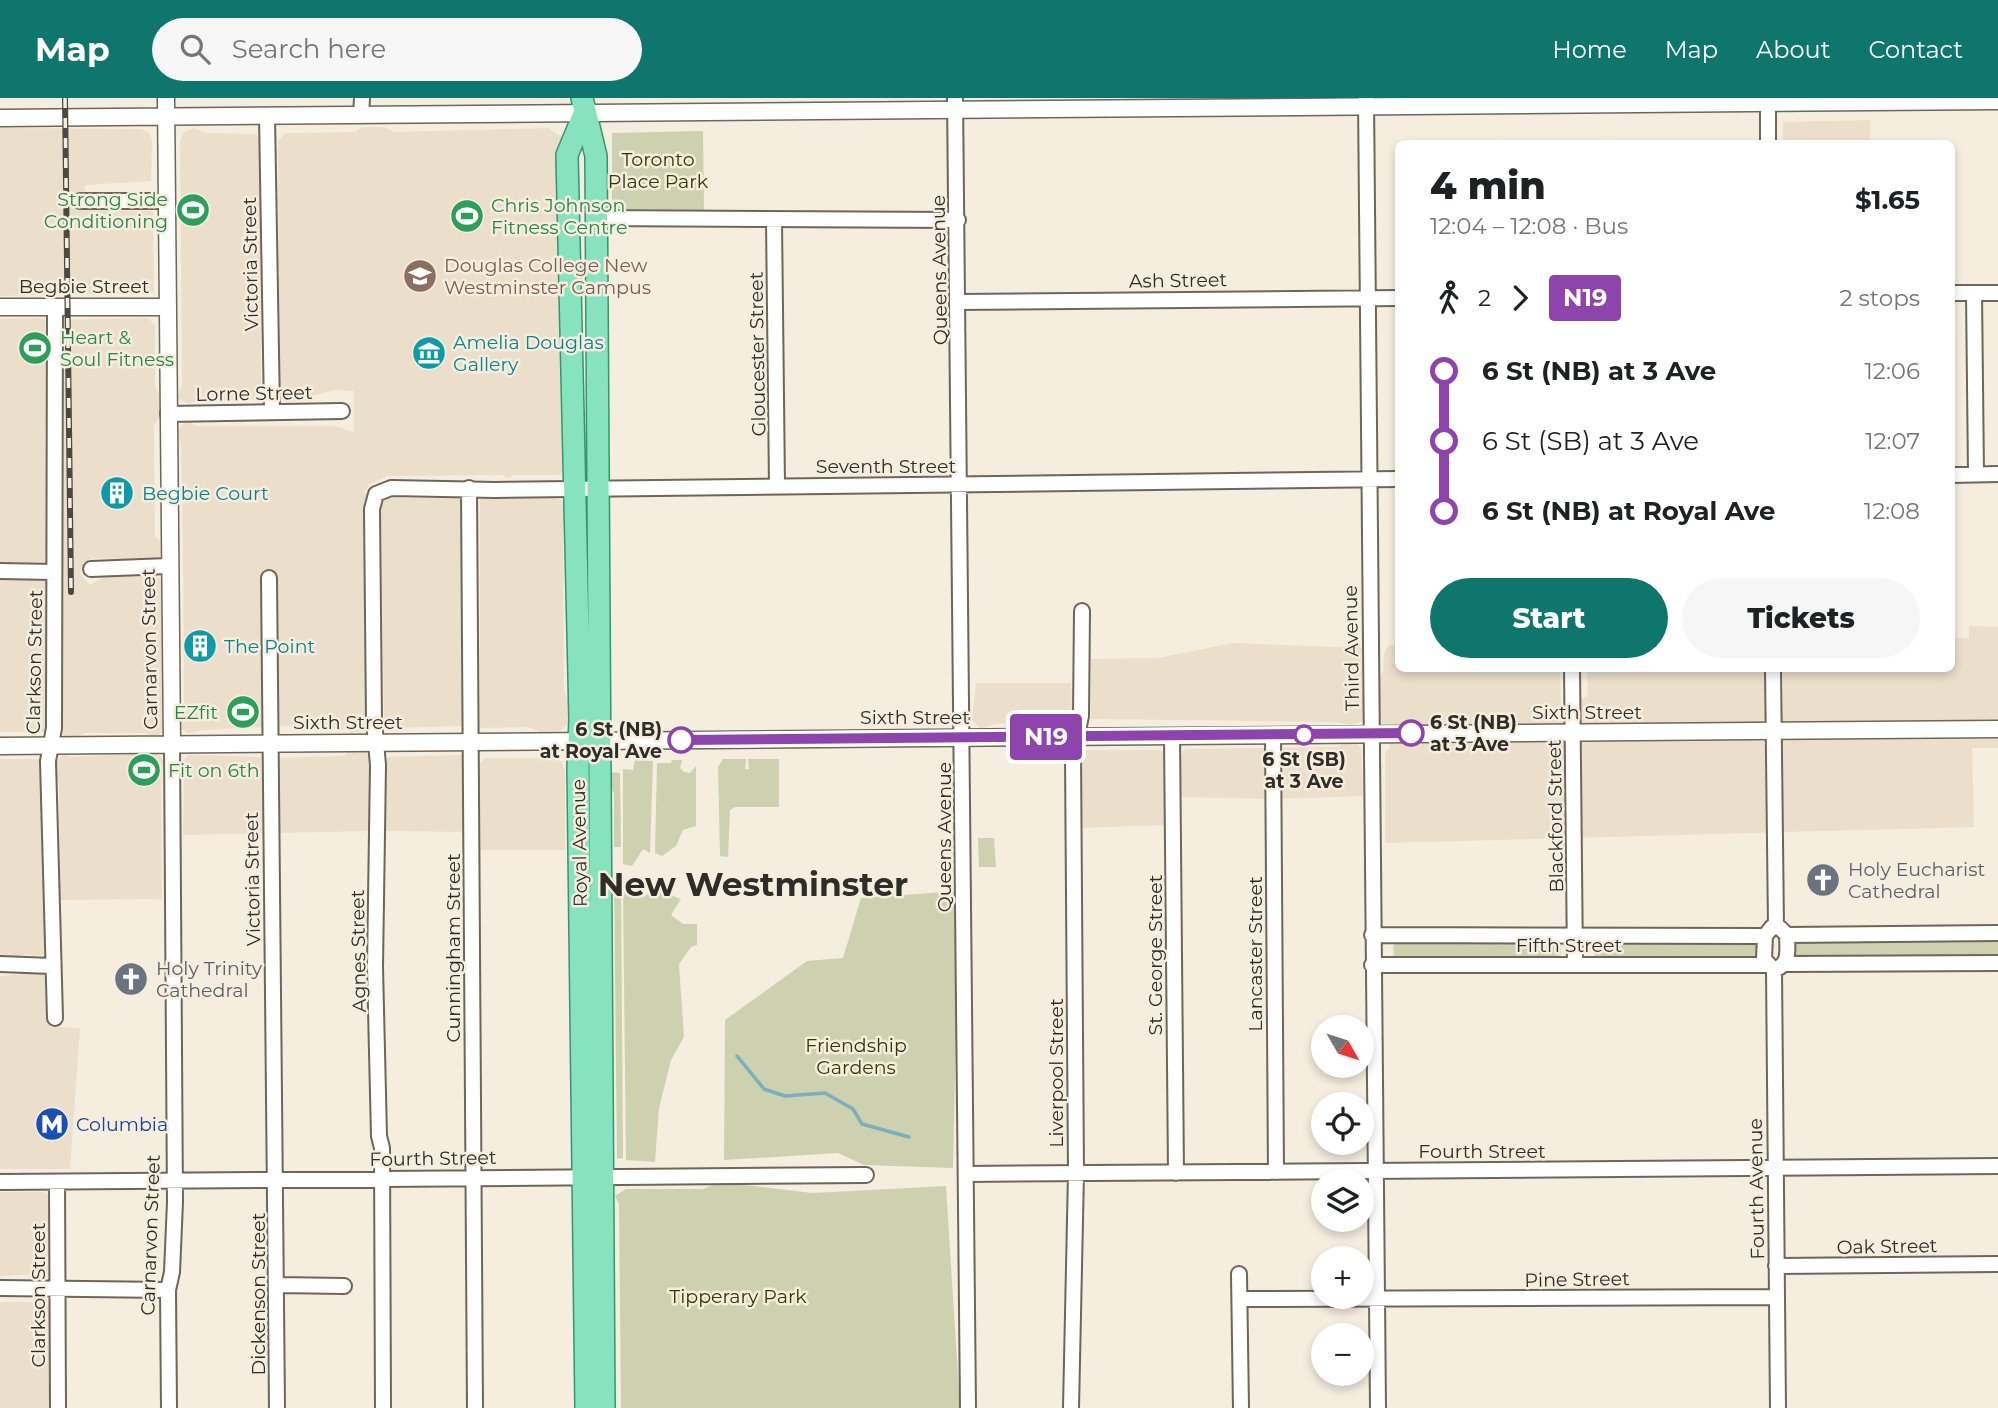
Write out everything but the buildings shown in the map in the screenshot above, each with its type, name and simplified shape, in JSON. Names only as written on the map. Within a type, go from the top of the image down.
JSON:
[{"type":"main road","name":"Royal Avenue","points":[[583,106],[596,156],[586,488]]},
{"type":"main road","name":"Royal Avenue","points":[[583,106],[568,155],[586,488],[590,741],[578,767],[604,1408]]},
{"type":"main road","name":"Royal Avenue","points":[[586,1408],[593,1177]]},
{"type":"street","name":"Carnarvon Street","points":[[166,98],[175,1181],[172,1272],[168,1290],[169,1408]]},
{"type":"street","points":[[361,115],[362,98]]},
{"type":"street","points":[[0,118],[361,115],[583,106],[1969,99],[1998,101]]},
{"type":"street","points":[[1768,101],[1768,140]]},
{"type":"street","name":"Third Avenue","points":[[1366,102],[1378,1408]]},
{"type":"street","name":"Queens Avenue","points":[[955,105],[968,1408]]},
{"type":"street","name":"Victoria Street","points":[[267,116],[272,411]]},
{"type":"street","points":[[80,201],[167,201]]},
{"type":"street","points":[[595,218],[958,220]]},
{"type":"street","name":"Gloucester Street","points":[[774,221],[777,486]]},
{"type":"street","points":[[1955,293],[1998,293]]},
{"type":"street","points":[[1974,293],[1976,474]]},
{"type":"street","name":"Ash Street","points":[[958,302],[1395,298]]},
{"type":"street","name":"Begbie Street","points":[[0,307],[168,307]]},
{"type":"street","name":"Clarkson Street","points":[[55,307],[52,745],[48,761],[55,1018]]},
{"type":"street","name":"Lorne Street","points":[[168,414],[342,411]]},
{"type":"street","points":[[1955,475],[1998,474]]},
{"type":"street","name":"Seventh Street","points":[[376,494],[391,488],[1395,479]]},
{"type":"street","name":"Cunningham Street","points":[[469,488],[475,1408]]},
{"type":"street","name":"Agnes Street","points":[[376,494],[372,509],[376,743],[375,967],[382,1179],[383,1408]]},
{"type":"street","points":[[91,569],[168,566]]},
{"type":"street","points":[[0,571],[54,572]]},
{"type":"street","name":"Victoria Street","points":[[269,578],[276,1179]]},
{"type":"street","name":"Liverpool Street","points":[[1071,1408],[1076,1173],[1075,737],[1082,716],[1082,611]]},
{"type":"street","name":"Blackford Street","points":[[1572,672],[1576,963]]},
{"type":"street","points":[[1773,672],[1775,966]]},
{"type":"street","name":"Sixth Street","points":[[0,746],[1998,729]]},
{"type":"street","name":"St. George Street","points":[[1172,736],[1176,1173]]},
{"type":"street","name":"Lancaster Street","points":[[1273,736],[1276,1172]]},
{"type":"street","points":[[1775,966],[1776,933]]},
{"type":"street","name":"Fifth Street","points":[[1372,936],[1575,938],[1776,933],[1998,933]]},
{"type":"street","name":"Fifth Street","points":[[1372,965],[1576,963],[1775,966],[1998,963]]},
{"type":"street","points":[[0,964],[52,965]]},
{"type":"street","name":"Fourth Avenue","points":[[1775,966],[1778,1408]]},
{"type":"street","name":"Fourth Street","points":[[966,1174],[1998,1167]]},
{"type":"street","name":"Fourth Street","points":[[0,1182],[866,1175]]},
{"type":"street","name":"Dickenson Street","points":[[276,1179],[277,1408]]},
{"type":"street","name":"Clarkson Street","points":[[57,1182],[58,1408]]},
{"type":"street","name":"Oak Street","points":[[1776,1266],[1998,1264]]},
{"type":"street","points":[[1239,1274],[1241,1408]]},
{"type":"street","points":[[277,1285],[344,1286]]},
{"type":"street","points":[[0,1288],[168,1290]]},
{"type":"street","name":"Pine Street","points":[[1241,1299],[1776,1297]]},
{"type":"shaded area","points":[[1870,120],[1870,140],[1783,140],[1783,122]]},
{"type":"shaded area","name":"Douglas College New Westminster Campus","points":[[362,127],[384,127],[395,132],[548,128],[562,137],[563,459],[567,469],[558,475],[514,475],[508,478],[502,475],[388,476],[370,484],[363,493],[368,493],[366,731],[352,733],[345,729],[278,726],[276,573],[263,572],[262,727],[201,730],[188,734],[180,728],[184,712],[181,445],[178,431],[183,424],[189,422],[196,426],[335,426],[354,432],[354,391],[334,390],[287,403],[280,398],[278,141],[285,133],[355,132]]},
{"type":"shaded area","points":[[0,128],[141,129],[149,133],[152,140],[151,181],[85,185],[84,210],[153,211],[154,293],[0,296]]},
{"type":"shaded area","points":[[193,128],[206,133],[255,134],[260,139],[261,400],[195,401],[189,404],[177,398],[182,386],[180,142],[183,133]]},
{"type":"shaded area","points":[[45,318],[49,561],[42,566],[0,566],[0,319]]},
{"type":"shaded area","points":[[148,318],[155,325],[155,385],[160,398],[160,417],[154,425],[155,536],[162,543],[164,553],[155,560],[92,558],[82,566],[80,574],[90,585],[106,576],[155,575],[164,582],[161,596],[165,731],[155,737],[146,733],[85,733],[77,737],[65,737],[59,731],[62,320]]},
{"type":"shaded area","points":[[464,498],[465,723],[462,726],[389,728],[384,723],[381,508],[385,500]]},
{"type":"shaded area","points":[[480,498],[554,498],[561,500],[567,508],[563,527],[564,691],[569,702],[570,717],[567,725],[559,731],[540,732],[528,727],[480,728]]},
{"type":"shaded area","points":[[0,578],[45,578],[48,581],[49,726],[44,732],[0,732]]},
{"type":"shaded area","points":[[1969,626],[1998,627],[1998,748],[1972,748],[1974,827],[1385,843],[1385,753],[1390,747],[1379,715],[1379,677],[1383,672],[1384,653],[1389,645],[1395,645],[1395,672],[1560,672],[1561,709],[1588,696],[1587,672],[1765,672],[1766,709],[1783,711],[1783,672],[1955,672],[1955,638],[1969,638]]},
{"type":"shaded area","points":[[1233,643],[1362,648],[1363,721],[1351,725],[1335,722],[1091,719],[1091,659],[1158,658]]},
{"type":"shaded area","points":[[976,683],[1071,683],[1072,719],[994,724],[981,729],[972,720]]},
{"type":"shaded area","points":[[1344,742],[1357,744],[1361,748],[1363,796],[1273,799],[1180,797],[1180,756],[1185,749],[1338,747]]},
{"type":"shaded area","points":[[368,750],[372,754],[373,831],[277,833],[279,758],[344,756],[349,751]]},
{"type":"shaded area","points":[[1083,750],[1161,750],[1165,756],[1166,825],[1083,828],[1079,754]]},
{"type":"shaded area","points":[[155,753],[161,756],[164,764],[161,773],[162,899],[60,900],[59,783],[54,779],[55,761],[65,754],[72,757]]},
{"type":"shaded area","points":[[189,755],[261,757],[263,833],[183,835],[184,775],[180,763]]},
{"type":"shaded area","points":[[462,755],[465,758],[464,832],[384,831],[384,765],[388,757]]},
{"type":"shaded area","points":[[485,758],[550,758],[561,761],[565,771],[565,850],[479,850],[480,764]]},
{"type":"shaded area","points":[[0,759],[39,759],[42,764],[45,955],[0,956]]},
{"type":"shaded area","points":[[43,973],[48,976],[50,1027],[80,1028],[70,1169],[0,1169],[0,976]]},
{"type":"shaded area","points":[[0,1192],[44,1192],[50,1195],[48,1274],[0,1276]]},
{"type":"shaded area","points":[[0,1302],[43,1302],[51,1307],[53,1408],[0,1408]]},
{"type":"green space","name":"Toronto Place Park","points":[[703,131],[704,210],[612,209],[612,133]]},
{"type":"green space","points":[[723,759],[746,759],[745,769],[749,769],[748,759],[779,759],[779,807],[735,807],[730,810],[728,857],[720,856],[718,767]]},
{"type":"green space","points":[[635,760],[653,761],[650,853],[643,849],[632,866],[623,864],[623,769],[633,770]]},
{"type":"green space","points":[[672,760],[682,760],[680,768],[684,772],[690,773],[696,766],[696,826],[683,830],[676,846],[662,856],[655,853],[657,763],[671,763]]},
{"type":"green space","points":[[609,772],[620,773],[621,847],[614,847],[614,794],[609,783]]},
{"type":"green space","points":[[978,838],[994,838],[996,867],[979,867]]},
{"type":"green space","points":[[614,877],[621,879],[623,1158],[617,1159]]},
{"type":"green space","points":[[631,881],[637,884],[643,898],[656,887],[660,892],[681,899],[671,915],[683,924],[697,924],[697,945],[691,947],[679,964],[684,1037],[671,1060],[659,1108],[655,1162],[626,1160],[623,885]]},
{"type":"green space","name":"Friendship Gardens","points":[[959,891],[953,1168],[864,1165],[838,1153],[724,1160],[725,1020],[807,961],[843,958],[861,898]]},
{"type":"green space","points":[[1998,937],[1998,956],[1799,958],[1795,953],[1797,940]]},
{"type":"green space","points":[[1400,940],[1557,942],[1561,944],[1561,954],[1552,959],[1394,959],[1393,946]]},
{"type":"green space","points":[[1757,941],[1757,955],[1753,958],[1598,959],[1594,954],[1595,942]]},
{"type":"green space","name":"Tipperary Park","points":[[720,1182],[812,1193],[946,1186],[960,1408],[621,1408],[619,1204],[615,1196],[626,1189],[703,1189]]},
{"type":"waterway","points":[[737,1056],[764,1089],[785,1096],[825,1093],[853,1109],[862,1124],[909,1137]]},
{"type":"railway","points":[[65,98],[71,592]]},
{"type":"bus line","name":"N19","points":[[681,740],[1411,733]]},
{"type":"place","name":"Strong Side Conditioning","points":[[193,210]]},
{"type":"place","name":"Chris Johnson Fitness Centre","points":[[467,216]]},
{"type":"place","name":"Douglas College New Westminster Campus","points":[[420,276]]},
{"type":"place","name":"Heart & Soul Fitness","points":[[35,348]]},
{"type":"place","name":"Amelia Douglas Gallery","points":[[429,353]]},
{"type":"place","name":"Begbie Court","points":[[117,493]]},
{"type":"place","name":"The Point","points":[[200,646]]},
{"type":"place","name":"EZfit","points":[[243,712]]},
{"type":"place","name":"6 St (NB) at 3 Ave","points":[[1411,733]]},
{"type":"place","name":"6 St (SB) at 3 Ave","points":[[1304,735]]},
{"type":"place","name":"6 St (NB) at Royal Ave","points":[[681,740]]},
{"type":"place","name":"Fit on 6th","points":[[144,770]]},
{"type":"place","name":"Holy Eucharist Cathedral","points":[[1823,880]]},
{"type":"place","name":"Holy Trinity Cathedral","points":[[131,979]]},
{"type":"place","name":"Columbia","points":[[52,1124]]},
{"type":"district","name":"New Westminster","points":[[753,884]]}]
